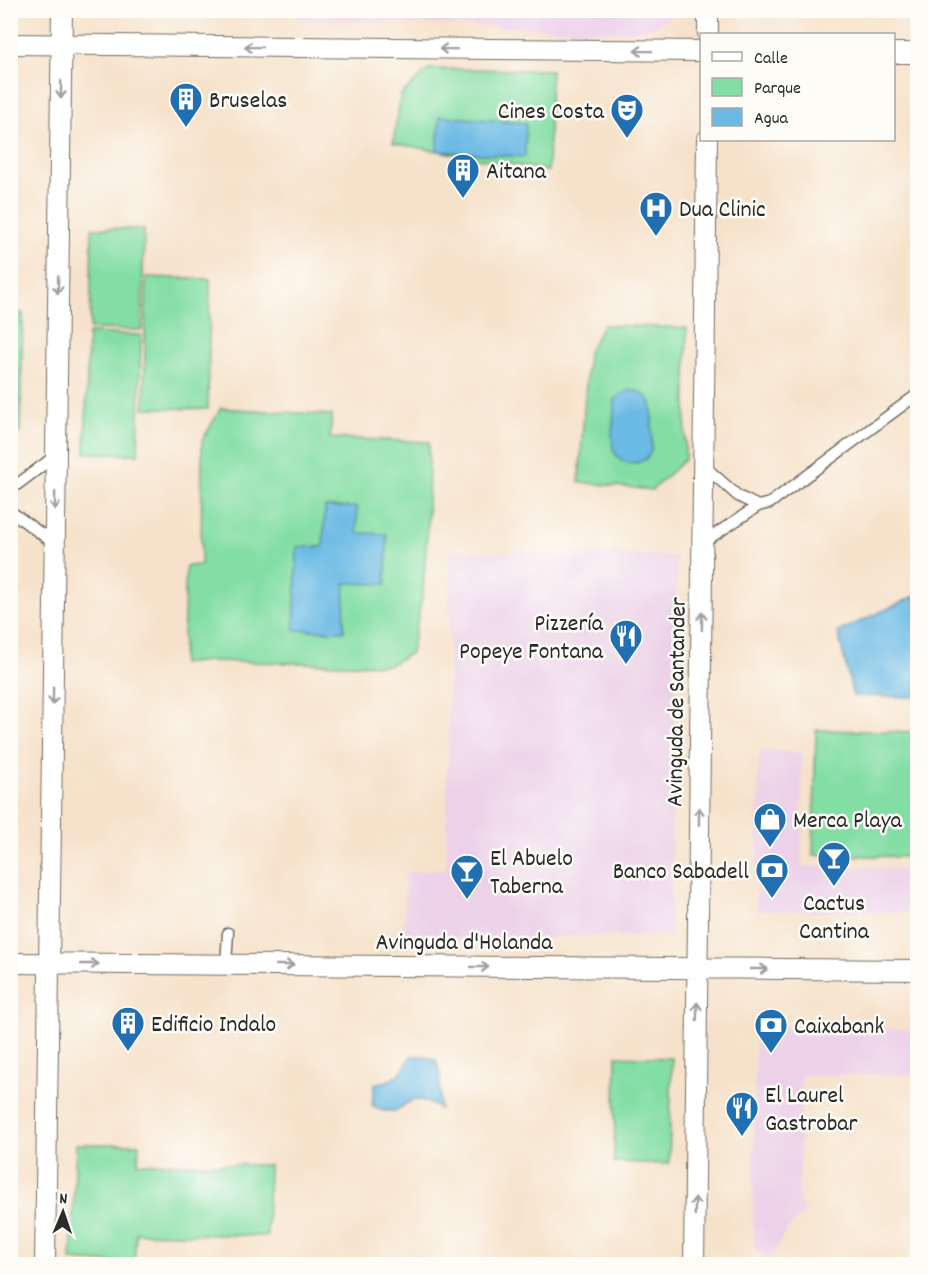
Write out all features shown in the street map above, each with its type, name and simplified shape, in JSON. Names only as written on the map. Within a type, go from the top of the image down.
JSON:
[{"type":"street","points":[[45,1264],[62,10]]},
{"type":"street","points":[[708,10],[708,33]]},
{"type":"street","points":[[10,44],[700,51]]},
{"type":"street","points":[[895,53],[918,53]]},
{"type":"street","name":"Avinguda de Santander","points":[[694,1264],[707,141]]},
{"type":"street","name":"Avinguda d'Holanda","points":[[10,963],[918,970]]},
{"type":"lane","points":[[702,543],[758,506],[770,503],[785,493],[918,394]]},
{"type":"lane","points":[[10,490],[56,456]]},
{"type":"lane","points":[[703,466],[738,496],[758,506]]},
{"type":"lane","points":[[10,511],[55,544]]},
{"type":"lane","points":[[226,965],[228,933]]},
{"type":"shaded area","points":[[301,10],[674,11],[671,16],[655,26],[626,32],[298,19]]},
{"type":"shaded area","points":[[450,550],[677,556],[670,935],[404,940],[405,873],[446,869]]},
{"type":"shaded area","points":[[759,751],[802,752],[802,866],[917,869],[917,912],[756,911]]},
{"type":"shaded area","points":[[755,1026],[917,1029],[917,1075],[801,1075],[799,1203],[806,1211],[787,1230],[770,1260],[753,1248]]},
{"type":"green space","points":[[429,69],[551,70],[548,171],[393,143],[401,95]]},
{"type":"green space","points":[[92,228],[144,229],[142,330],[90,329]]},
{"type":"green space","points":[[146,277],[210,279],[208,409],[144,408]]},
{"type":"green space","points":[[11,313],[23,313],[20,433],[11,433]]},
{"type":"green space","points":[[603,325],[687,328],[685,459],[652,490],[579,482],[588,352]]},
{"type":"green space","points":[[88,333],[141,335],[138,454],[85,453]]},
{"type":"green space","points":[[221,408],[332,415],[330,438],[429,442],[428,521],[423,592],[411,653],[389,665],[207,661],[182,664],[186,566],[201,565],[202,441]]},
{"type":"green space","points":[[816,730],[917,732],[917,857],[813,855]]},
{"type":"green space","points":[[616,1056],[672,1058],[669,1164],[614,1162]]},
{"type":"green space","points":[[76,1144],[139,1144],[138,1163],[269,1165],[267,1236],[136,1233],[134,1264],[71,1260]]},
{"type":"water","points":[[440,116],[526,123],[525,157],[437,151]]},
{"type":"water","points":[[628,390],[645,395],[652,408],[651,451],[646,458],[635,463],[623,461],[613,451],[615,399]]},
{"type":"water","points":[[325,507],[357,507],[357,533],[387,534],[386,584],[345,583],[344,631],[294,630],[297,547],[323,547]]},
{"type":"water","points":[[917,595],[917,697],[853,696],[838,632]]},
{"type":"water","points":[[411,1056],[426,1056],[436,1060],[440,1074],[440,1109],[423,1100],[412,1100],[395,1111],[383,1111],[372,1105],[375,1084],[397,1076]]},
{"type":"place","name":"Bruselas","points":[[186,128]]},
{"type":"place","name":"Cines Costa","points":[[627,139]]},
{"type":"place","name":"Aitana","points":[[463,199]]},
{"type":"place","name":"Dua Clinic","points":[[656,237]]},
{"type":"place","name":"Pizzería Popeye Fontana","points":[[626,665]]},
{"type":"place","name":"Merca Playa","points":[[770,848]]},
{"type":"place","name":"Cactus Cantina","points":[[834,887]]},
{"type":"place","name":"Banco Sabadell","points":[[772,899]]},
{"type":"place","name":"El Abuelo Taberna","points":[[467,900]]},
{"type":"place","name":"Edificio Indalo","points":[[128,1052]]},
{"type":"place","name":"Caixabank","points":[[771,1054]]},
{"type":"place","name":"El Laurel Gastrobar","points":[[742,1137]]}]
